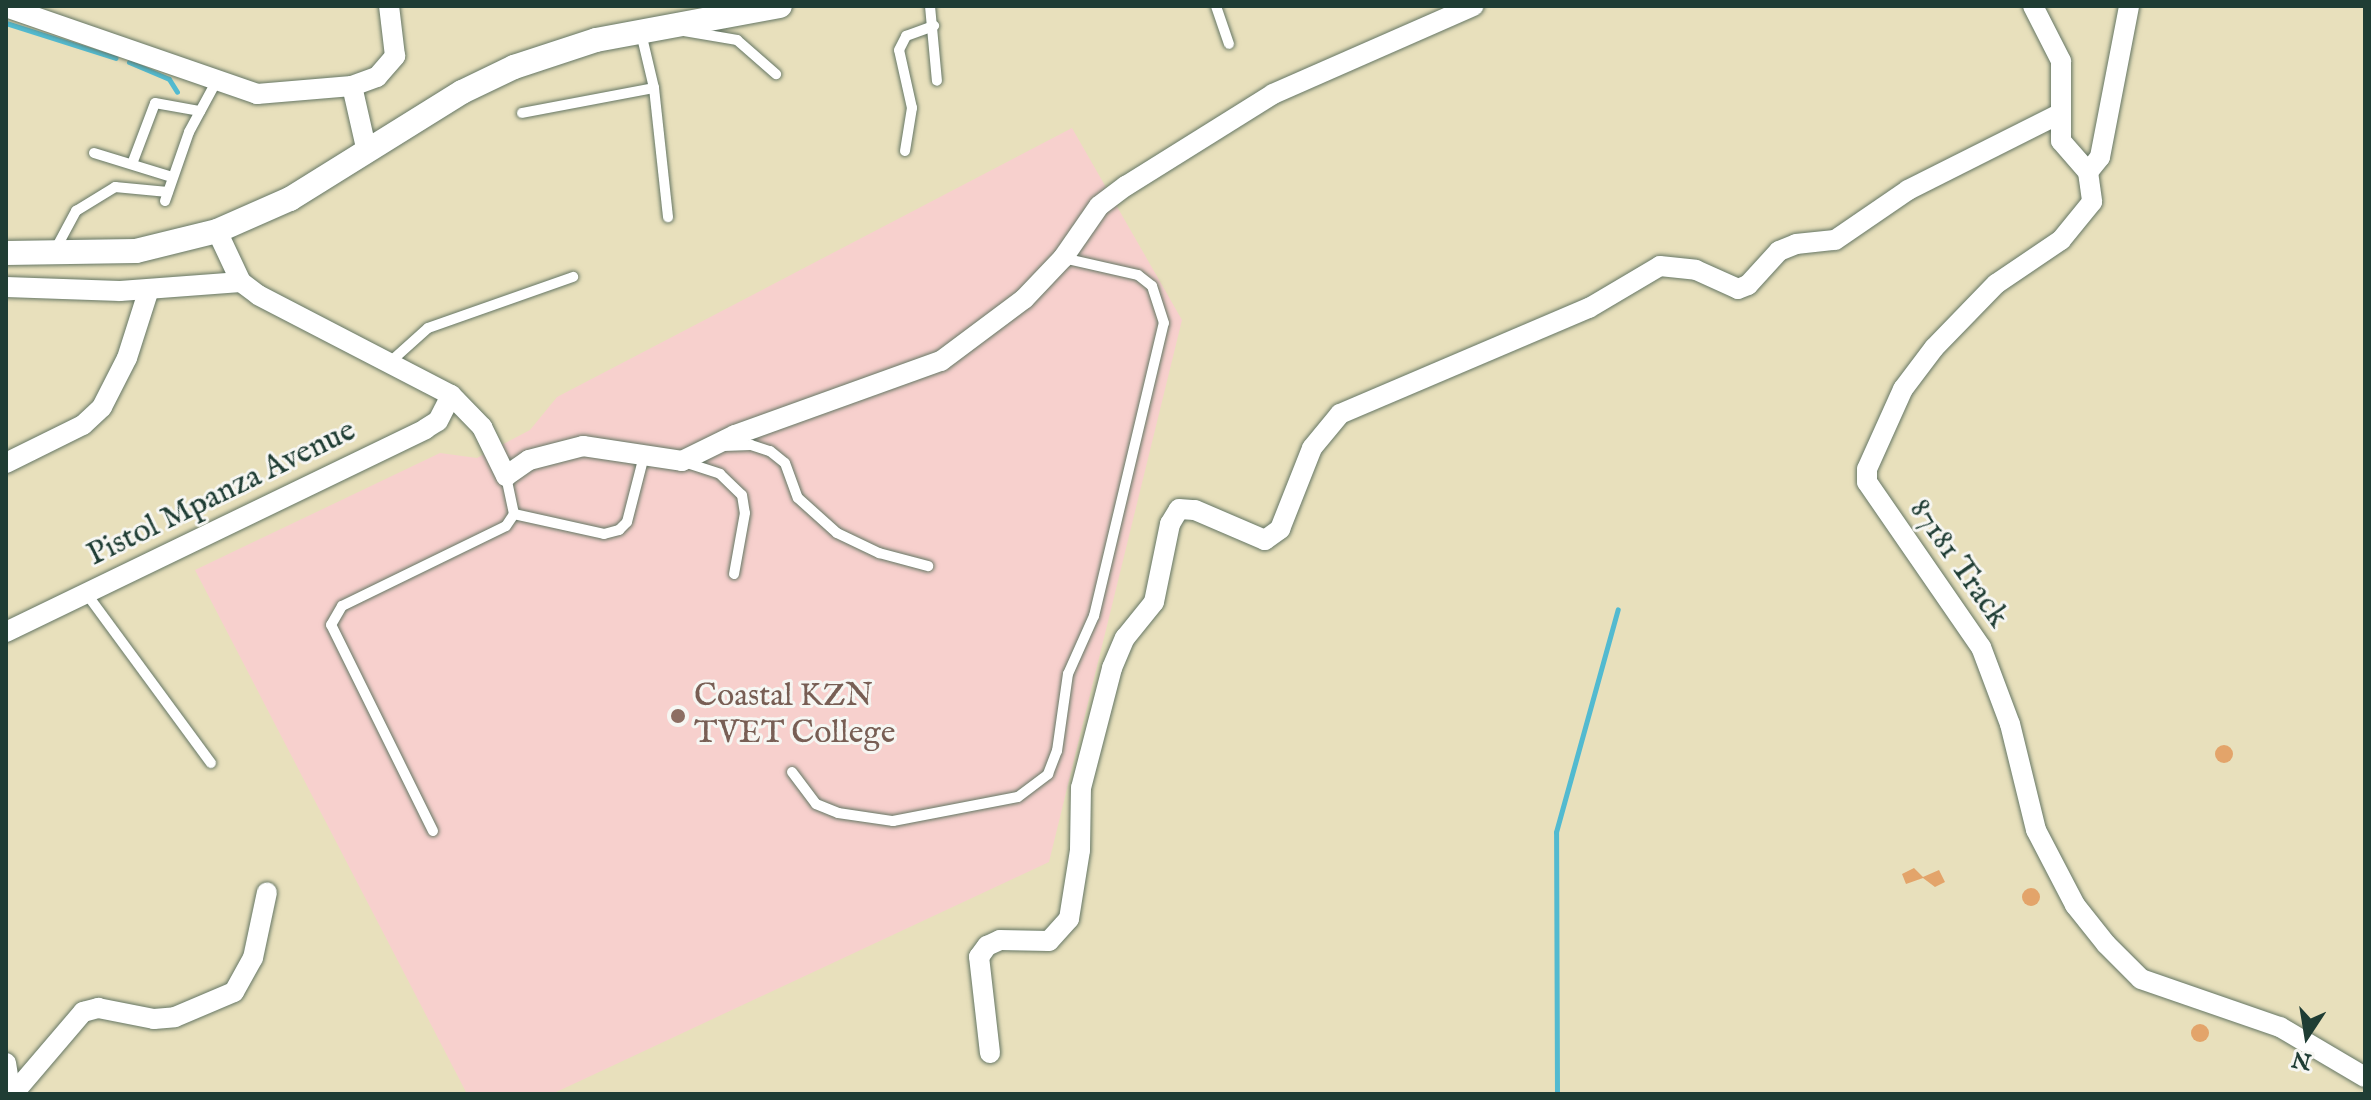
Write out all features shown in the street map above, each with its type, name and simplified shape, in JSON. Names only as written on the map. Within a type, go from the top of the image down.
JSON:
[{"type":"street","points":[[6,7],[139,49],[216,82],[257,94],[352,86],[387,70],[395,56],[389,6]]},
{"type":"street","points":[[6,253],[136,251],[217,231],[290,199],[514,67],[555,50],[780,6]]},
{"type":"street","points":[[6,287],[149,289],[241,282],[451,395],[482,427],[506,476],[558,449],[583,446],[682,461],[709,447],[941,361],[1006,314],[1063,258],[1099,206],[1273,94],[1473,6]]},
{"type":"street","points":[[2033,6],[2061,61],[2061,141],[2088,172],[2100,157],[2129,6]]},
{"type":"street","points":[[352,86],[367,152]]},
{"type":"street","points":[[990,1053],[979,996],[979,957],[987,946],[1000,940],[1049,941],[1069,919],[1079,863],[1081,788],[1112,668],[1125,638],[1154,602],[1170,524],[1179,509],[1195,510],[1265,540],[1280,529],[1312,448],[1340,414],[1589,308],[1660,266],[1696,270],[1738,289],[1748,285],[1779,251],[1835,240],[1908,190],[2059,114]]},
{"type":"street","name":"87181 Track","points":[[2088,172],[2092,202],[2085,217],[1985,294],[1922,362],[1886,425],[1867,482],[1981,647],[2010,724],[2036,830],[2075,905],[2106,944],[2141,979],[2280,1027],[2365,1077]]},
{"type":"street","points":[[217,231],[241,282]]},
{"type":"street","points":[[6,463],[72,431],[102,407],[127,358],[149,289]]},
{"type":"street","name":"Pistol Mpanza Avenue","points":[[6,632],[425,429],[438,421],[451,395]]},
{"type":"street","points":[[12,1094],[83,1012],[98,1008],[154,1019],[175,1017],[234,992],[253,958],[267,892]]},
{"type":"street","points":[[6,1063],[12,1094]]},
{"type":"lane","points":[[930,6],[937,81]]},
{"type":"lane","points":[[1216,6],[1229,44]]},
{"type":"lane","points":[[677,25],[684,31],[737,40],[776,74]]},
{"type":"lane","points":[[905,151],[912,108],[899,50],[906,36],[934,26]]},
{"type":"lane","points":[[641,31],[654,88],[668,217]]},
{"type":"lane","points":[[54,254],[76,211],[115,187],[166,196],[200,111],[216,82]]},
{"type":"lane","points":[[522,113],[654,88]]},
{"type":"lane","points":[[132,164],[155,103],[200,111]]},
{"type":"lane","points":[[94,153],[172,177]]},
{"type":"lane","points":[[792,772],[816,804],[838,813],[908,821],[1018,797],[1048,774],[1057,751],[1068,674],[1086,639],[1101,590],[1164,323],[1152,286],[1138,275],[1063,258]]},
{"type":"lane","points":[[389,363],[428,328],[573,277]]},
{"type":"lane","points":[[709,447],[751,445],[770,451],[785,463],[798,498],[837,533],[879,553],[928,566]]},
{"type":"lane","points":[[514,514],[604,534],[619,530],[627,522],[644,456]]},
{"type":"lane","points":[[682,461],[720,474],[742,495],[745,513],[734,574]]},
{"type":"lane","points":[[506,476],[514,514]]},
{"type":"lane","points":[[433,831],[331,625],[342,606],[495,532],[514,514]]},
{"type":"lane","points":[[86,593],[211,763]]},
{"type":"shaded area","name":"Coastal KZN TVET College","points":[[1072,128],[1182,320],[1049,862],[552,1094],[467,1094],[195,570],[440,453],[477,458],[530,430],[557,397]]},
{"type":"building","points":[[2224,745],[2233,754],[2224,763],[2215,754]]},
{"type":"building","points":[[1914,868],[1923,877],[1939,870],[1945,882],[1935,887],[1923,878],[1906,884],[1902,874]]},
{"type":"building","points":[[2031,888],[2040,897],[2031,906],[2022,897]]},
{"type":"building","points":[[2200,1024],[2209,1033],[2200,1042],[2191,1033]]},
{"type":"waterway","points":[[6,23],[116,58]]},
{"type":"waterway","points":[[129,62],[169,79],[177,92]]},
{"type":"waterway","points":[[1557,1094],[1556,832],[1618,609]]},
{"type":"place","name":"Coastal KZN TVET College","points":[[678,716]]}]
